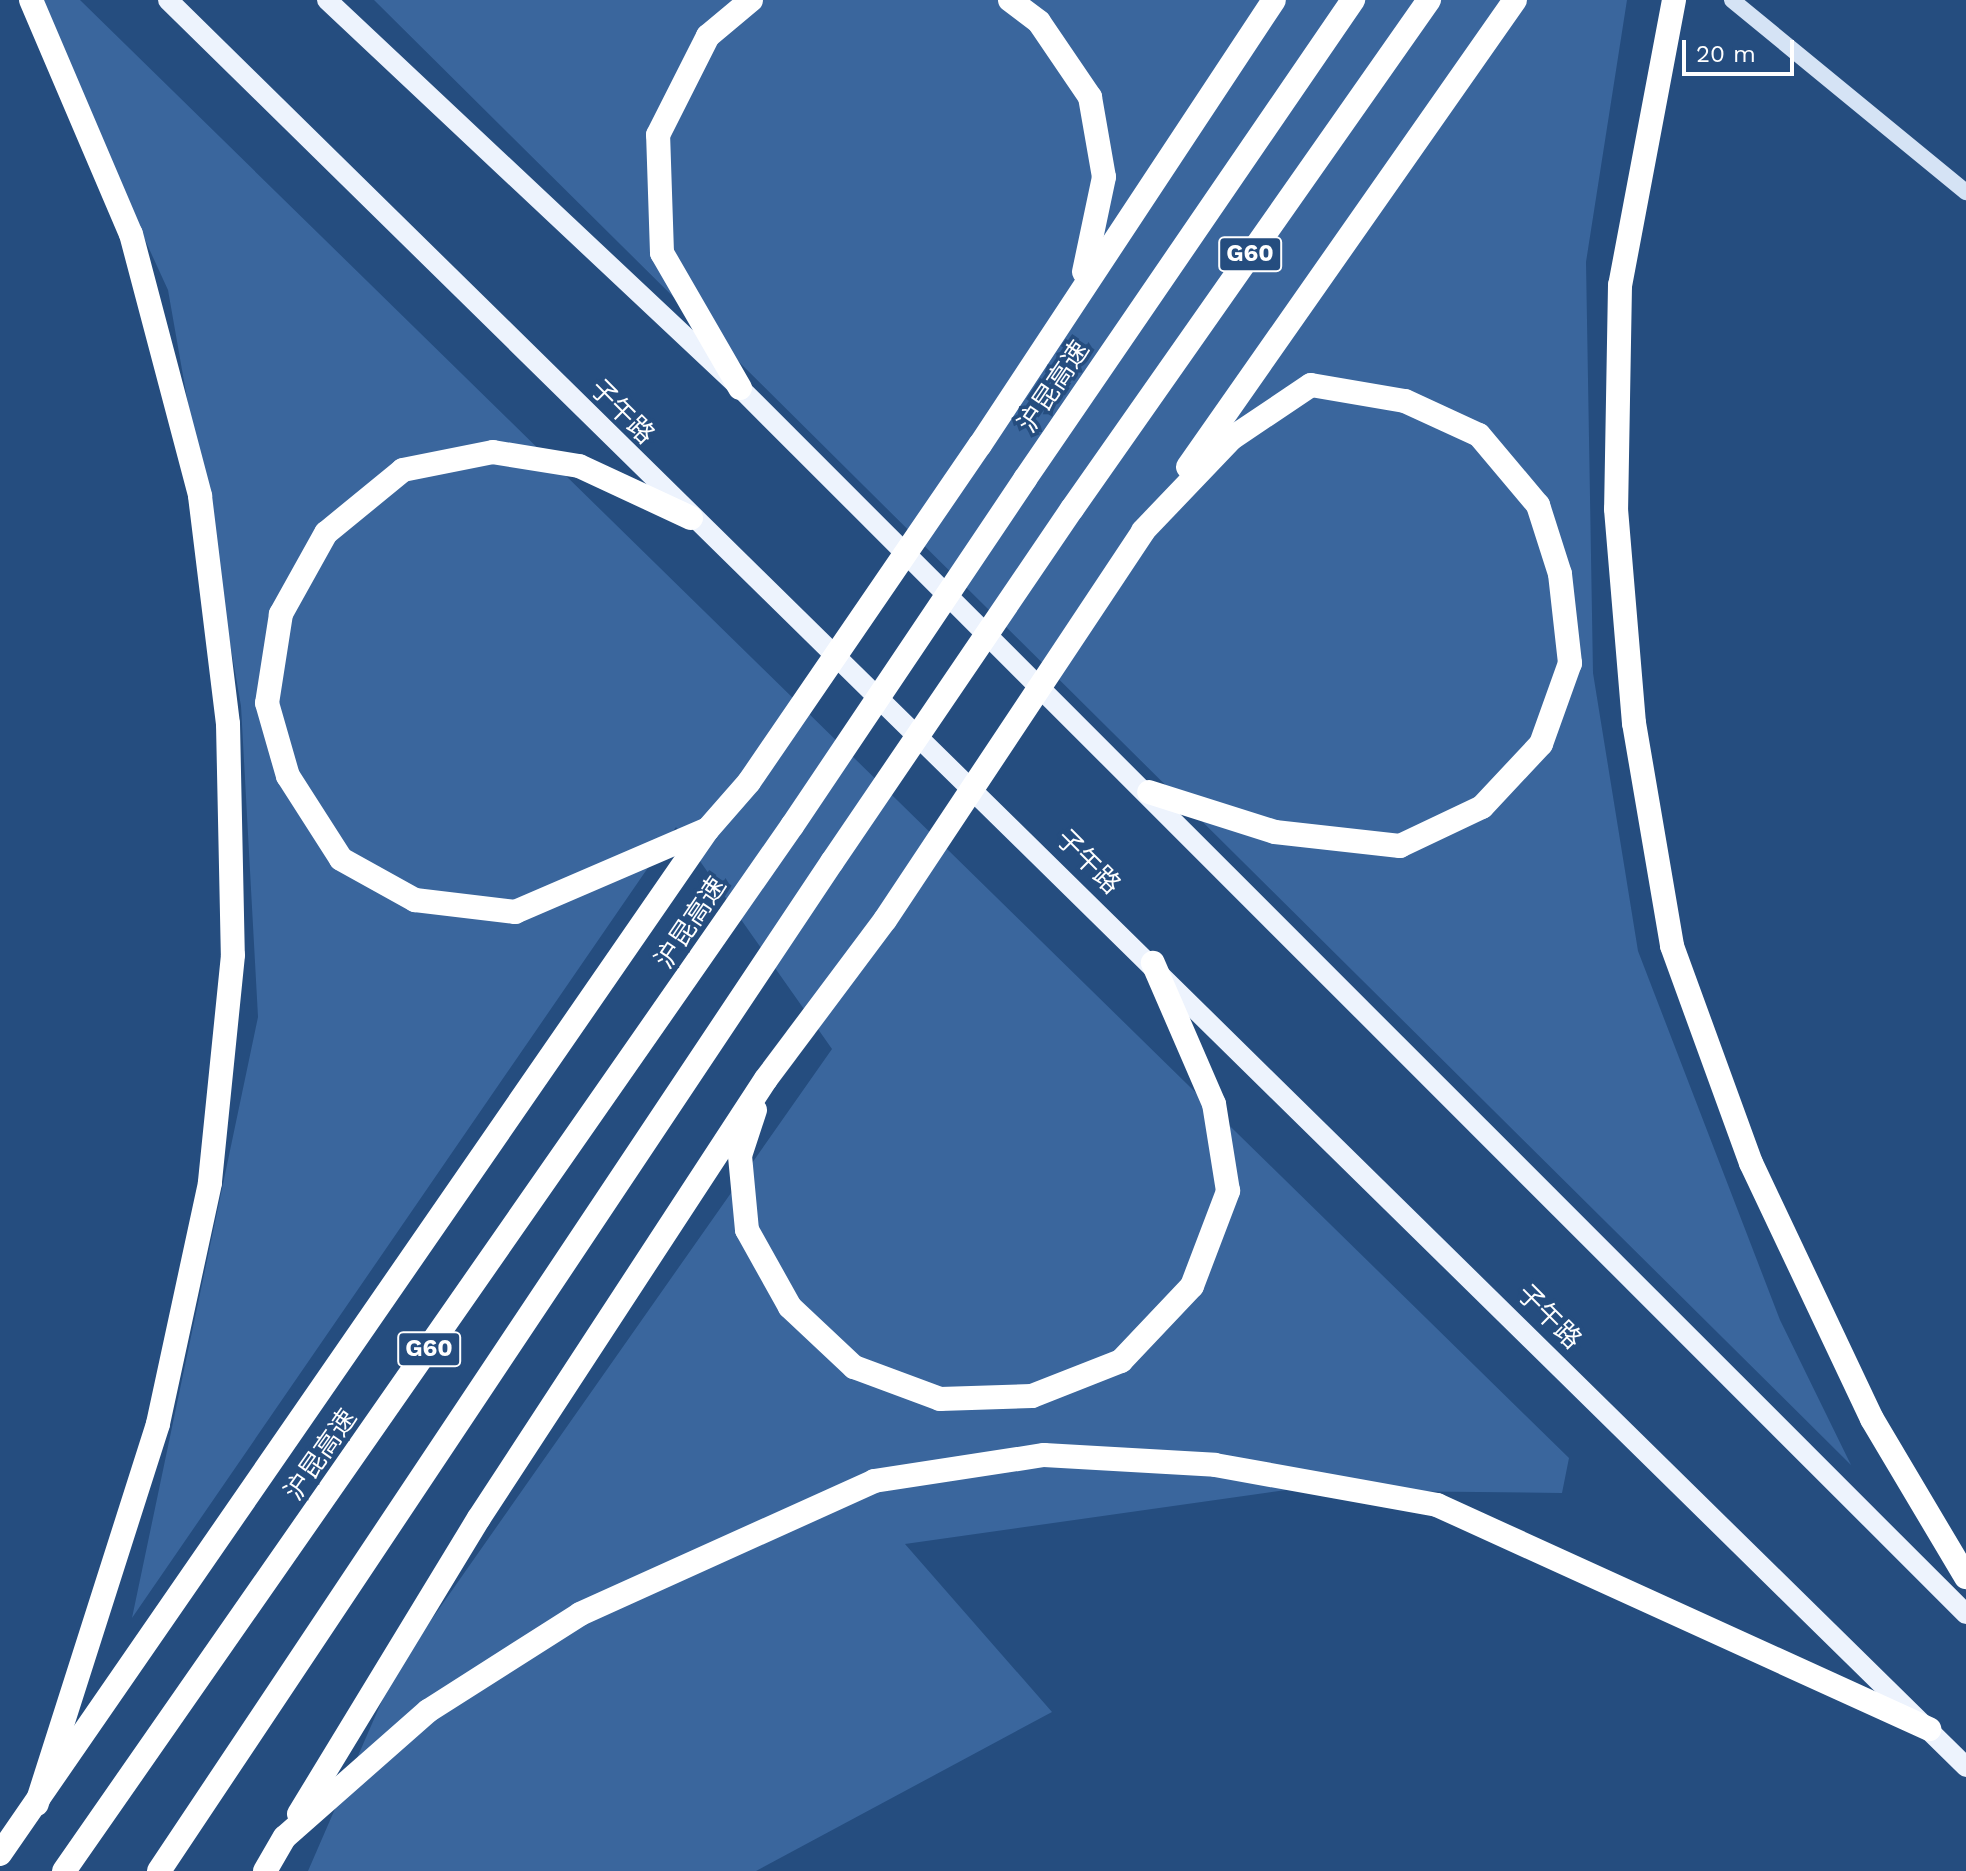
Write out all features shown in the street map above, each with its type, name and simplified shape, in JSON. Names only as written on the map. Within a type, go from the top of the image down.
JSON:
[{"type":"highway","points":[[31,0],[131,234],[200,496],[228,724],[233,955],[210,1183],[158,1424],[37,1804]]},
{"type":"highway","points":[[740,388],[662,253],[658,135],[708,36],[751,0]]},
{"type":"highway","points":[[1010,0],[1039,22],[1090,97],[1104,177],[1082,285]]},
{"type":"highway","points":[[0,1854],[708,829],[749,782],[980,445],[1082,285],[1274,0]]},
{"type":"highway","name":"沪昆高速","points":[[64,1871],[792,826],[1353,0]]},
{"type":"highway","name":"G60","points":[[159,1871],[832,862],[1072,509],[1429,0]]},
{"type":"highway","points":[[265,1871],[479,1518],[766,1079],[885,920],[1143,531],[1515,0]]},
{"type":"highway","points":[[1674,0],[1656,66],[1620,285],[1616,509],[1634,723],[1672,946],[1758,1177],[1872,1419],[1966,1577]]},
{"type":"highway","points":[[1143,531],[1232,438],[1311,385],[1405,401],[1479,435],[1538,505],[1560,574],[1570,663],[1541,744],[1482,807],[1400,846],[1275,832],[1149,792]]},
{"type":"highway","points":[[691,518],[579,466],[493,452],[403,470],[326,533],[281,614],[267,703],[288,776],[341,859],[415,900],[515,912],[708,829]]},
{"type":"highway","points":[[766,1079],[740,1156],[747,1230],[790,1307],[854,1367],[926,1394],[1032,1396],[1121,1361],[1192,1286],[1228,1191],[1214,1104],[1153,963]]},
{"type":"highway","points":[[285,1837],[428,1711],[580,1614],[874,1481],[1044,1455],[1215,1465],[1437,1505],[1929,1729]]},
{"type":"main road","name":"子午路","points":[[168,0],[691,518],[1153,963],[1966,1767]]},
{"type":"main road","points":[[327,0],[740,388],[1149,792],[1966,1614]]},
{"type":"street","points":[[1732,0],[1966,192]]},
{"type":"shaded area","points":[[35,0],[80,0],[1569,1458],[1562,1493],[1286,1490],[905,1544],[1052,1712],[756,1871],[308,1871],[394,1673],[832,1049],[676,827],[132,1618],[258,1017],[241,706],[168,290]]},
{"type":"shaded area","points":[[374,0],[1627,0],[1586,262],[1593,673],[1638,951],[1780,1320],[1851,1465]]}]
